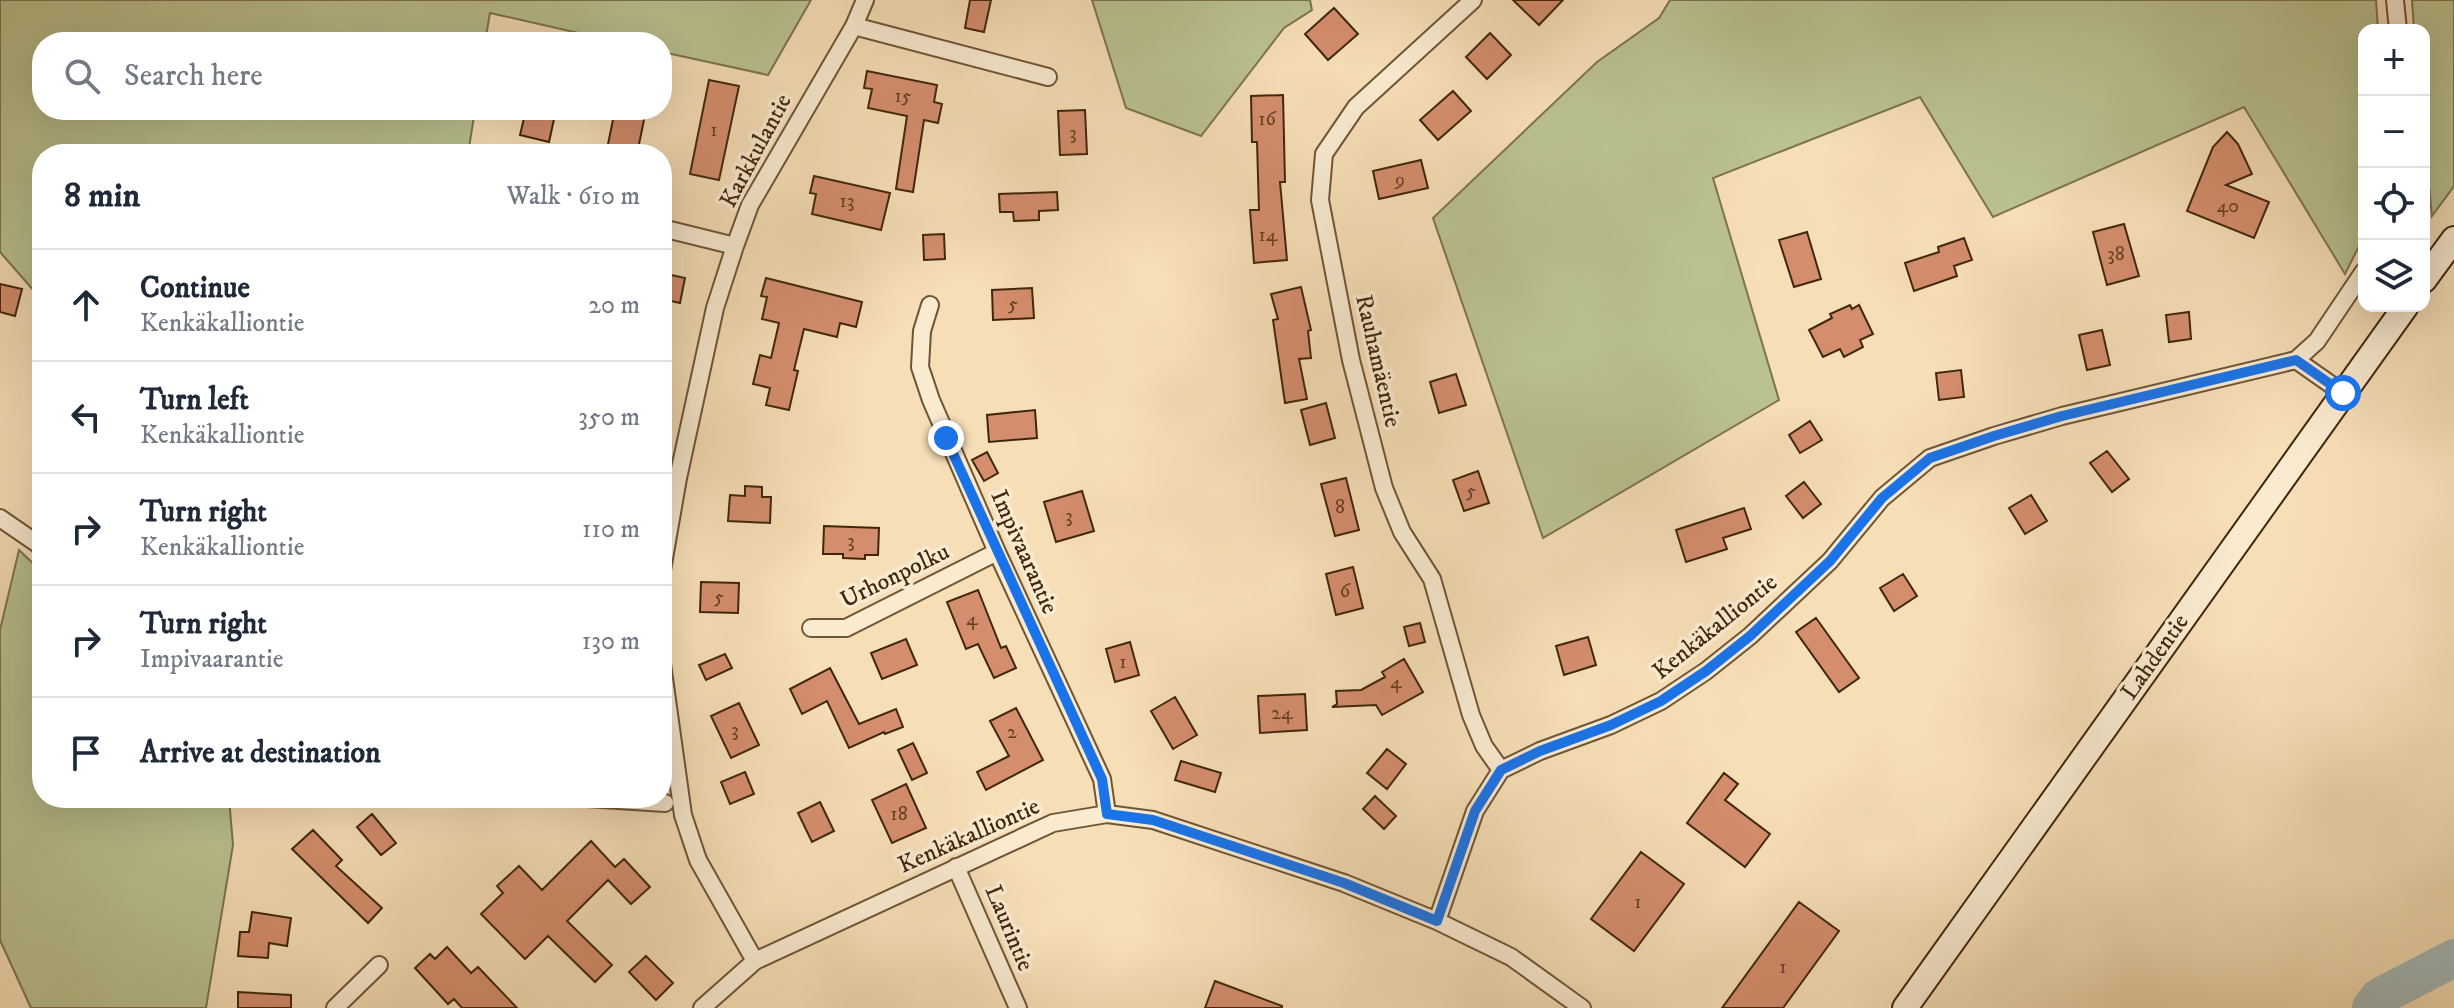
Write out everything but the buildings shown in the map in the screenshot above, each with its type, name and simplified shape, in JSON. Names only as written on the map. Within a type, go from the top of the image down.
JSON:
[{"type":"main road","points":[[2430,272],[2454,239]]},
{"type":"main road","name":"Lahdentie","points":[[1905,1008],[2402,312]]},
{"type":"street","name":"Karkkulantie","points":[[672,469],[715,308],[750,205],[854,26],[865,0]]},
{"type":"street","name":"Rauhamäentie","points":[[1473,0],[1356,107],[1324,154],[1320,200],[1351,360],[1384,488],[1402,532],[1432,579],[1471,715],[1484,746],[1501,770]]},
{"type":"street","points":[[2395,0],[2397,24]]},
{"type":"street","points":[[854,26],[1048,77]]},
{"type":"street","points":[[672,230],[735,246]]},
{"type":"street","points":[[2343,393],[2296,360],[2317,341],[2358,280]]},
{"type":"street","name":"Impivaarantie","points":[[930,305],[922,331],[920,367],[946,438],[1102,779],[1107,814]]},
{"type":"street","name":"Kenkäkalliontie","points":[[1501,770],[1661,701],[1706,671],[1750,636],[1830,561],[1882,498],[1930,458],[2062,416],[2296,360]]},
{"type":"street","points":[[0,518],[32,540]]},
{"type":"street","name":"Urhonpolku","points":[[811,628],[846,628],[997,552]]},
{"type":"street","points":[[672,736],[683,815],[698,860],[755,961]]},
{"type":"street","points":[[1437,921],[1475,811],[1501,770]]},
{"type":"street","name":"Kenkäkalliontie","points":[[702,1008],[755,961],[1053,823],[1107,814],[1153,820],[1344,883],[1437,921],[1511,957],[1582,1008]]},
{"type":"street","name":"Laurintie","points":[[956,867],[1018,1008]]},
{"type":"street","points":[[335,1008],[379,965]]},
{"type":"green space","points":[[0,0],[811,0],[768,75],[672,54],[672,32],[574,32],[490,13],[487,32],[32,32],[32,120],[473,120],[470,144],[32,144],[32,289],[0,252]]},
{"type":"green space","points":[[1092,0],[1310,0],[1312,10],[1284,28],[1201,136],[1126,108]]},
{"type":"green space","points":[[1670,0],[2376,0],[2378,24],[2358,24],[2358,248],[2345,274],[2244,107],[1993,217],[1920,97],[1713,178],[1779,400],[1543,538],[1433,218],[1597,62],[1659,18]]},
{"type":"green space","points":[[2412,0],[2454,0],[2454,186],[2432,216],[2430,24],[2414,24]]},
{"type":"green space","points":[[19,550],[32,562],[32,808],[230,808],[233,845],[206,1008],[31,1008],[0,940],[0,630]]},
{"type":"waterway","points":[[2371,1008],[2379,997],[2454,958]]},
{"type":"route","points":[[946,438],[1102,779],[1107,814],[1153,820],[1344,883],[1437,921],[1475,811],[1501,770],[1661,701],[1706,671],[1750,636],[1830,561],[1882,498],[1930,458],[2062,416],[2296,360],[2343,393]]}]
